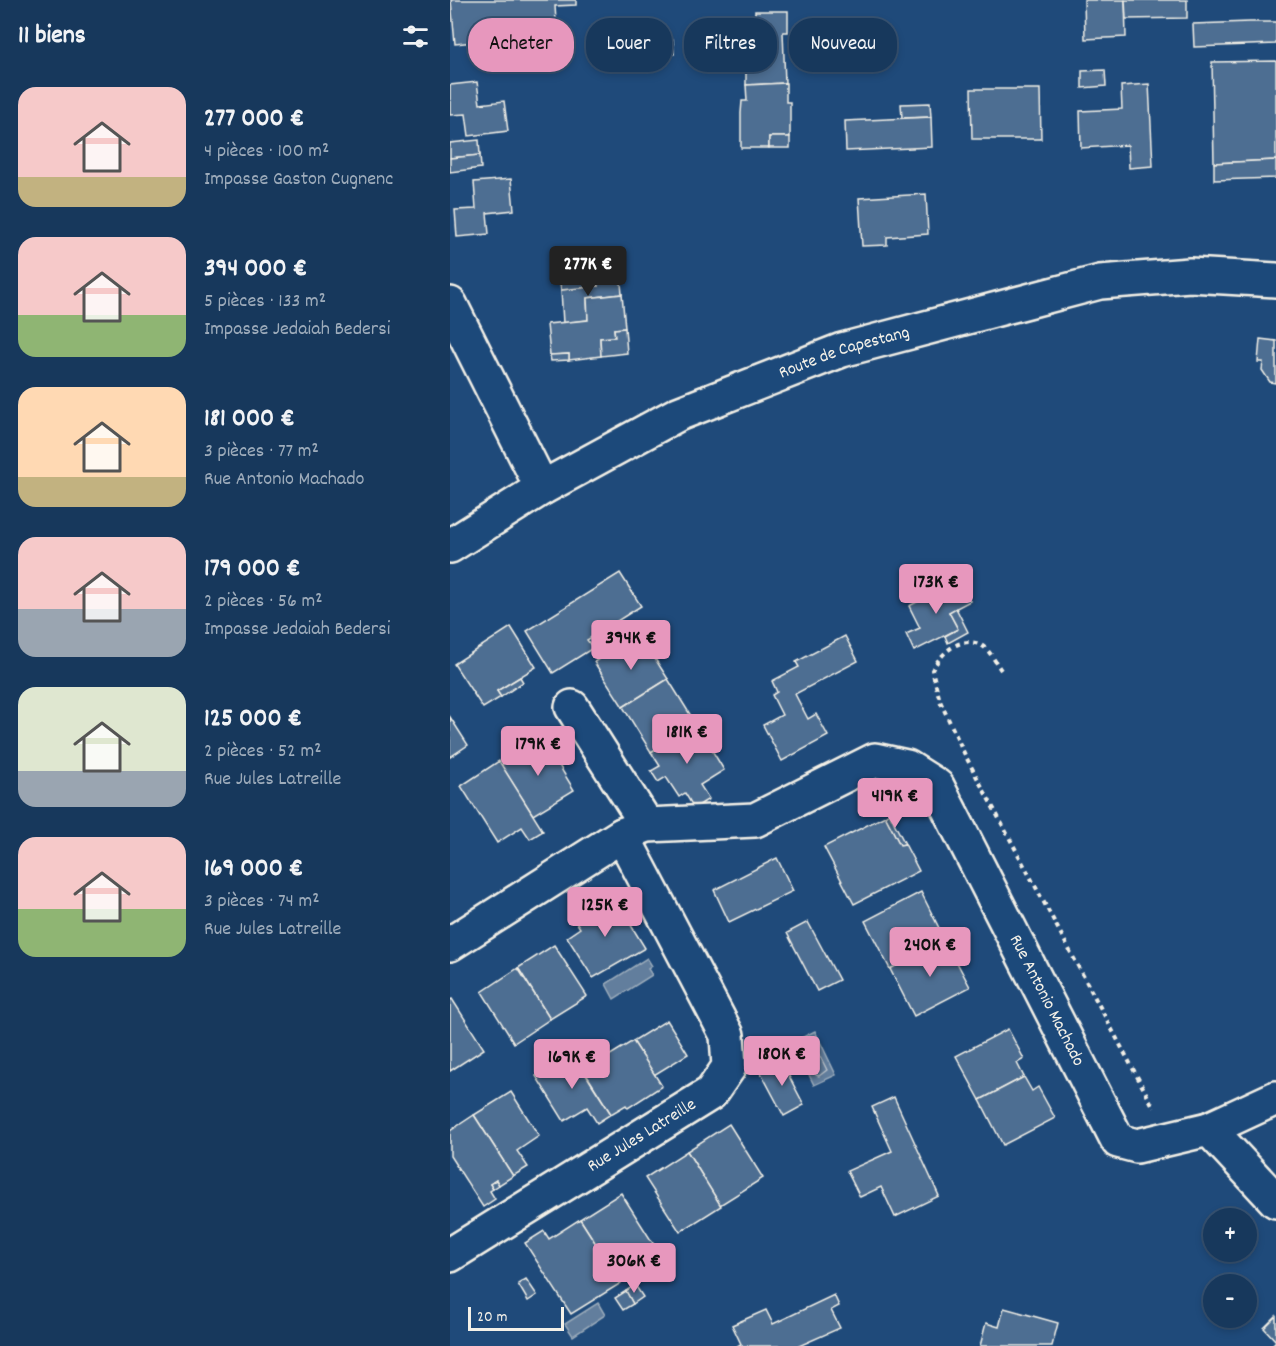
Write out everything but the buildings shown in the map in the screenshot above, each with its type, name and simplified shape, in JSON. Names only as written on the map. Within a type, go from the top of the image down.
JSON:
[{"type":"street","name":"Route de Capestang","points":[[450,546],[542,488],[678,414],[842,350],[1100,282],[1190,275],[1276,280]]},
{"type":"street","points":[[450,304],[460,341],[542,488]]},
{"type":"street","name":"Rue Jules Latreille","points":[[450,1256],[711,1093],[729,1067],[728,1035],[635,830],[572,707]]},
{"type":"street","name":"Rue Antonio Machado","points":[[450,944],[635,830],[755,820],[875,760],[908,766],[937,786],[1118,1141],[1137,1146],[1209,1129],[1276,1098]]},
{"type":"street","points":[[1209,1129],[1276,1201]]},
{"type":"path","points":[[1001,670],[990,653],[980,644],[963,642],[941,654],[932,670],[940,701],[965,755],[1170,1138]]},
{"type":"water","points":[[647,958],[652,966],[648,969],[652,975],[614,999],[606,984]]},
{"type":"water","points":[[815,1031],[836,1075],[814,1085],[793,1042]]},
{"type":"water","points":[[598,1303],[605,1315],[573,1336],[565,1324]]}]
